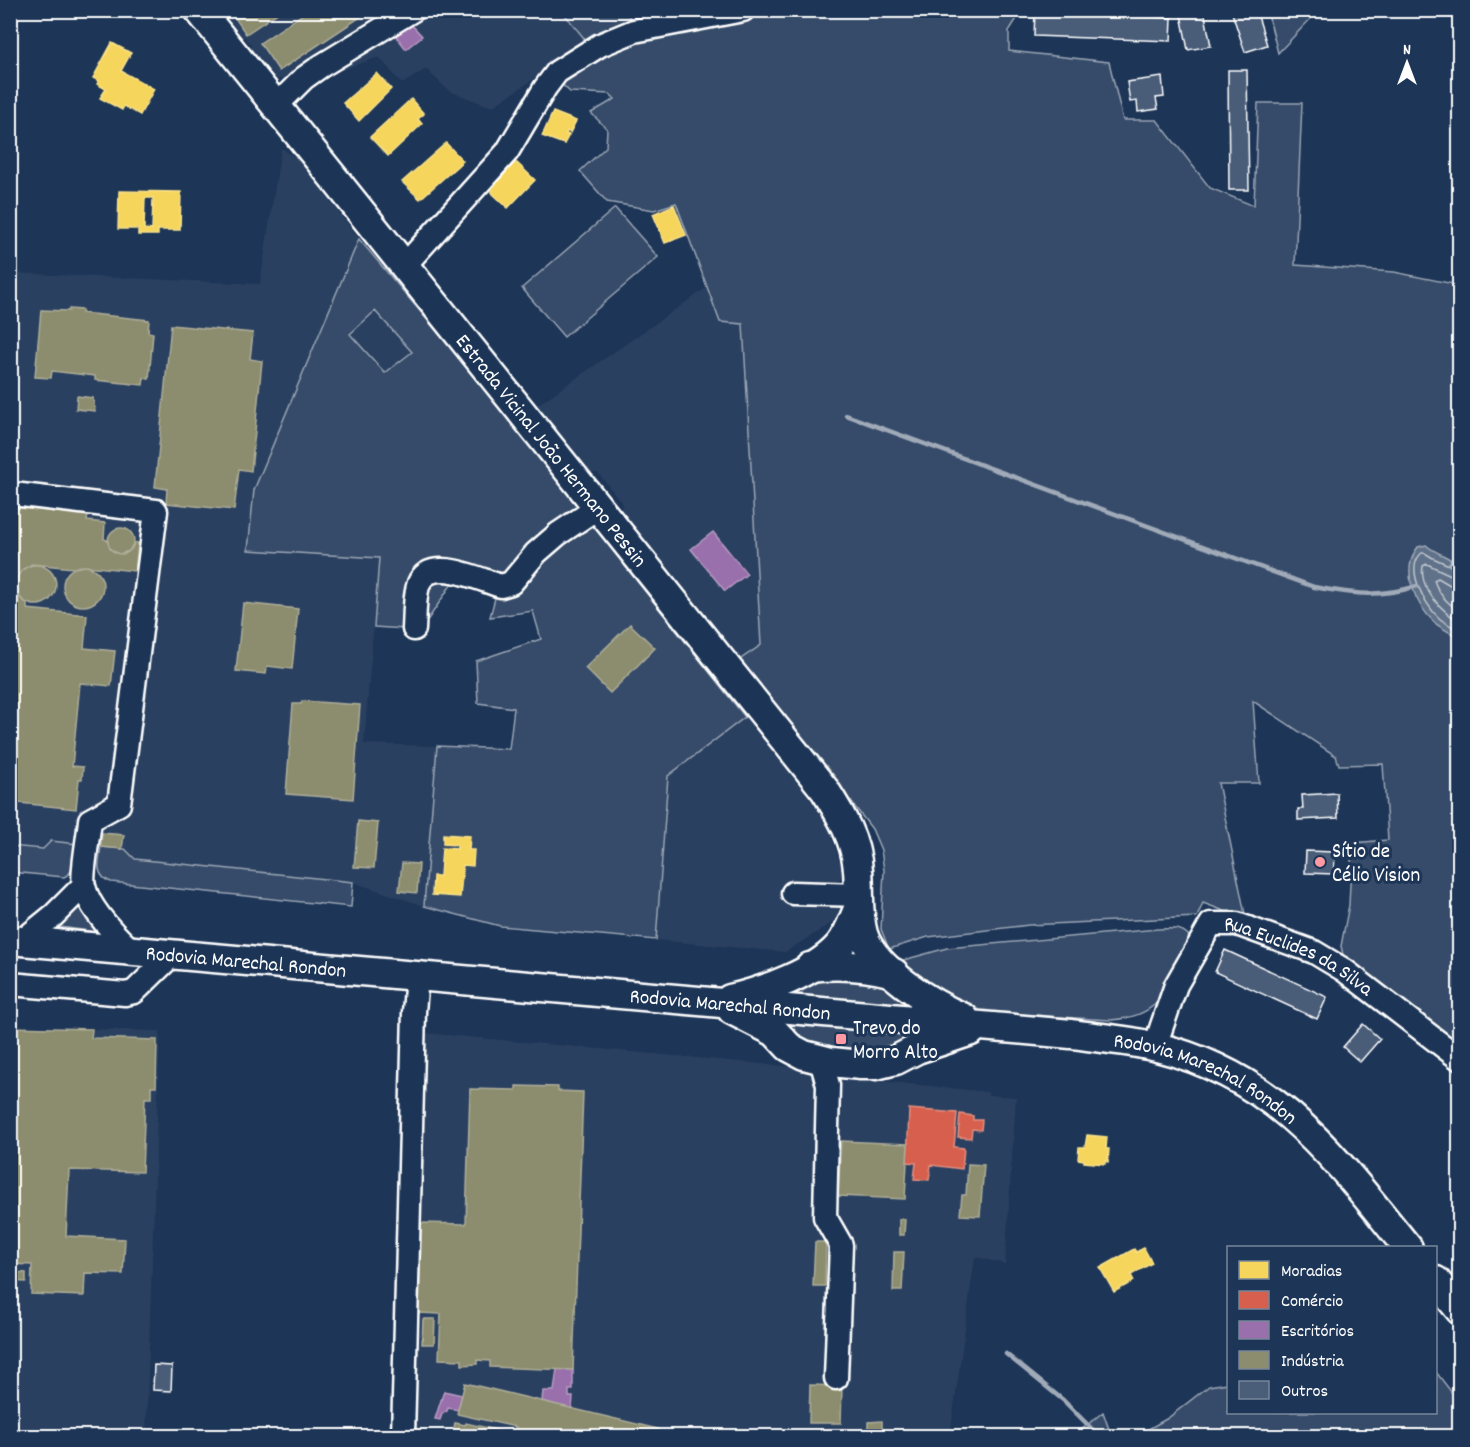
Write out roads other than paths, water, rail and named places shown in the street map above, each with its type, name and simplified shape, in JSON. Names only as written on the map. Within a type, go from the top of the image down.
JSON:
[{"type":"main road","name":"Estrada Vicinal João Hermano Pessin","points":[[204,12],[275,107],[405,265],[597,508],[825,790],[841,816],[853,844],[857,862],[858,902],[868,944],[925,1009]]},
{"type":"main road","name":"Estrada Vicinal João Hermano Pessin","points":[[775,1008],[810,967],[825,959],[839,946],[846,937],[858,902]]},
{"type":"main road","name":"Rodovia Marechal Rondon","points":[[16,940],[775,1008],[925,1009],[985,1027],[1071,1034],[1155,1046],[1220,1069],[1278,1105],[1313,1135],[1406,1246]]},
{"type":"main road","points":[[810,967],[842,966],[894,973]]},
{"type":"main road","points":[[775,1008],[795,1051],[821,1060],[869,1065],[896,1060],[917,1049],[985,1027]]},
{"type":"main road","points":[[917,1049],[925,1036],[925,1009]]},
{"type":"main road","points":[[1437,1282],[1460,1310]]},
{"type":"street","points":[[275,107],[304,78],[321,66],[414,10]]},
{"type":"street","points":[[405,265],[507,152],[557,72],[635,21],[743,10]]},
{"type":"street","points":[[13,494],[156,511],[119,804],[90,820],[83,886],[104,921],[132,951]]},
{"type":"street","points":[[414,629],[419,584],[430,570],[439,568],[506,586],[536,553],[558,534],[597,508]]},
{"type":"street","points":[[16,940],[54,915],[83,886]]},
{"type":"street","points":[[793,892],[858,902]]},
{"type":"street","name":"Rua Euclides da Silva","points":[[1155,1046],[1176,985],[1199,942],[1211,924],[1225,923],[1237,924],[1314,952],[1344,970],[1460,1059]]},
{"type":"street","points":[[10,984],[125,994],[134,992],[172,954]]},
{"type":"street","points":[[403,1437],[414,1012],[417,976]]},
{"type":"street","points":[[821,1060],[827,1075],[828,1100],[825,1217],[841,1245],[836,1378]]},
{"type":"street","points":[[828,1100],[838,1086],[869,1065]]},
{"type":"water","points":[[1426,545],[1459,566],[1459,638],[1438,625],[1428,615],[1412,587],[1410,566],[1413,556],[1418,547]]},
{"type":"waterway","points":[[846,415],[1314,587],[1366,594],[1417,586]]},
{"type":"waterway","points":[[1450,564],[1460,555]]},
{"type":"waterway","points":[[1006,1354],[1063,1400],[1099,1436]]},
{"type":"place","name":"Sítio de Célio Vision","points":[[1320,862]]},
{"type":"place","name":"Trevo do Morro Alto","points":[[841,1039]]}]
